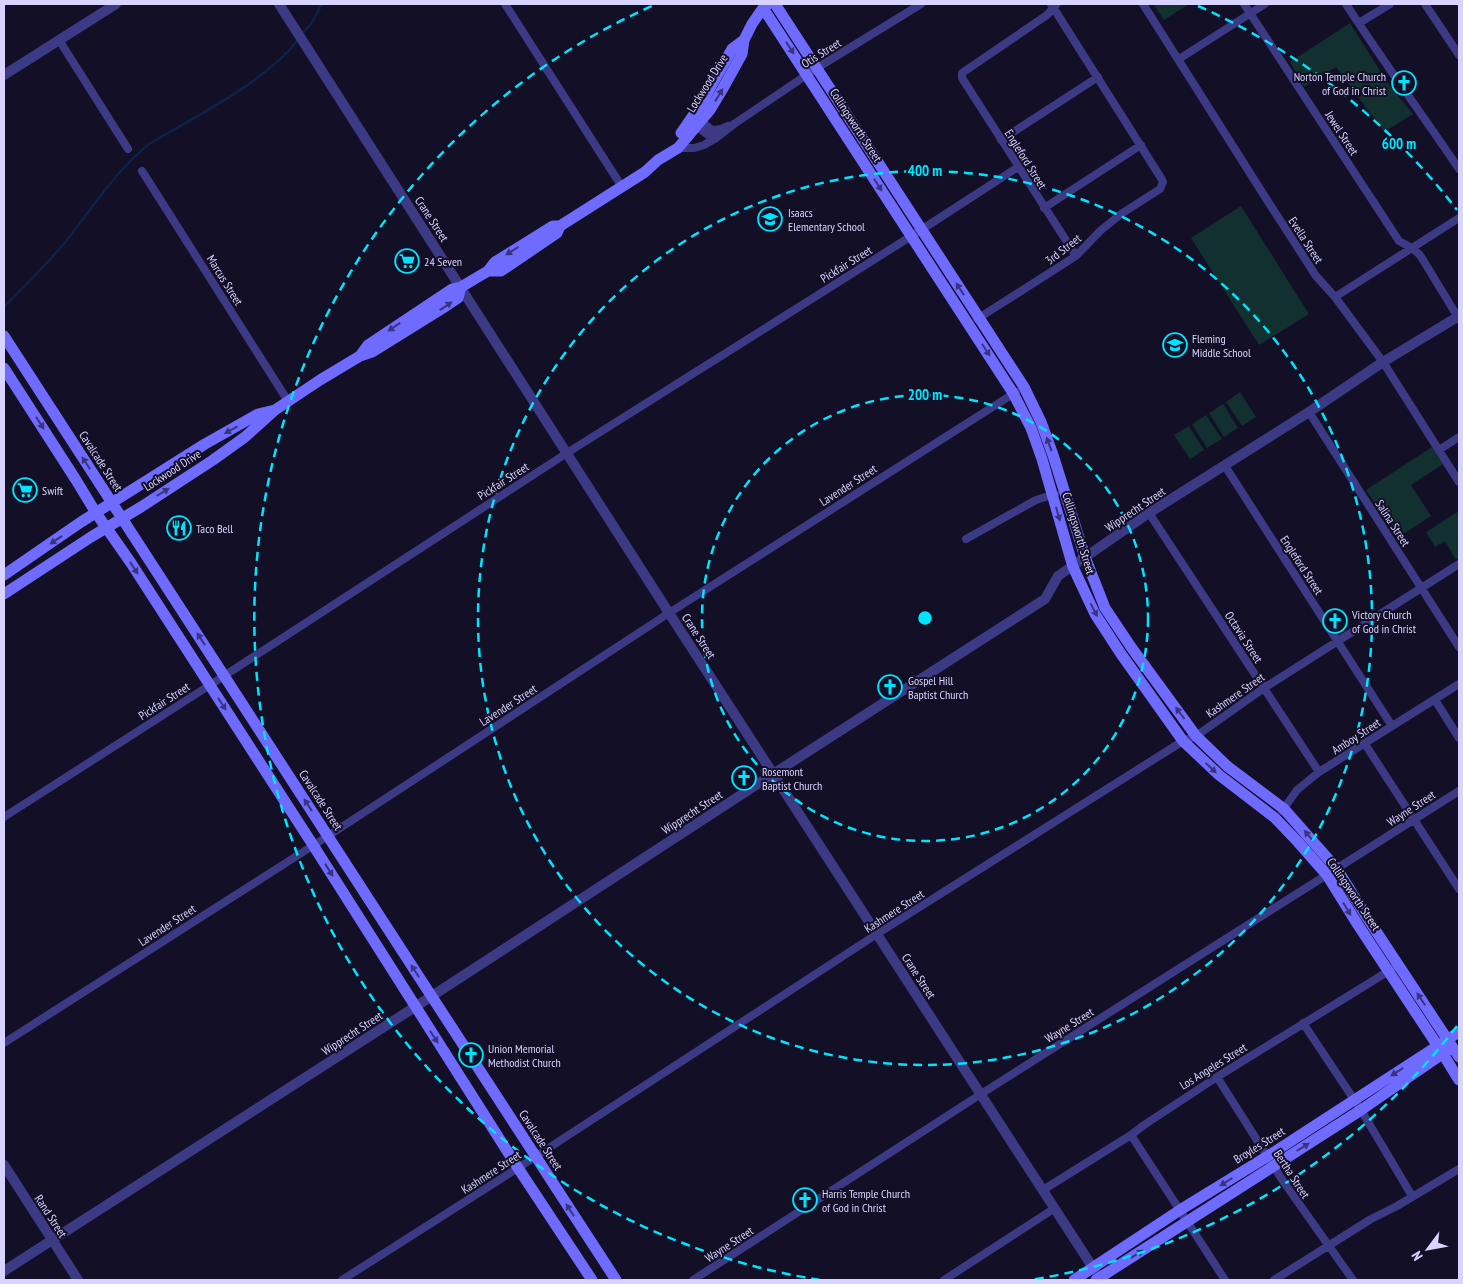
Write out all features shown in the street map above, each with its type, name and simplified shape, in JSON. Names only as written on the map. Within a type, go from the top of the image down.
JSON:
[{"type":"main road","name":"Lockwood Drive","points":[[664,156],[678,148],[696,120],[732,49],[744,40],[752,24],[766,5]]},
{"type":"main road","name":"Collingsworth Street","points":[[766,5],[812,72],[1019,390],[1042,458],[1105,608],[1133,650],[1196,736],[1227,766],[1284,809],[1368,919],[1393,968],[1450,1048],[1459,1080]]},
{"type":"main road","name":"Lockwood Drive","points":[[5,591],[213,460],[246,437],[275,410],[360,356],[368,344],[452,288],[461,287],[488,271],[500,271],[557,233],[560,226],[645,172],[664,156],[696,120]]},
{"type":"main road","name":"Cavalcade Street","points":[[4,336],[616,1280]]},
{"type":"main road","points":[[4,368],[96,513],[210,685],[518,1168],[592,1280]]},
{"type":"main road","points":[[22,395],[36,385]]},
{"type":"main road","name":"Lockwood Drive","points":[[4,575],[96,513],[205,444],[258,414],[275,410]]},
{"type":"main road","points":[[205,444],[213,460]]},
{"type":"main road","name":"Collingsworth Street","points":[[1058,493],[1073,566],[1095,614],[1182,741],[1219,775],[1275,818],[1297,841],[1332,872]]},
{"type":"main road","points":[[261,765],[276,756]]},
{"type":"main road","points":[[364,926],[380,917]]},
{"type":"main road","name":"Broyles Street","points":[[1074,1280],[1180,1210],[1361,1110],[1450,1048],[1459,1032]]},
{"type":"main road","name":"Broyles Street","points":[[1099,1279],[1188,1220],[1354,1099],[1450,1048]]},
{"type":"main road","points":[[467,1088],[484,1077]]},
{"type":"main road","points":[[571,1249],[588,1237]]},
{"type":"street","points":[[4,74],[116,4]]},
{"type":"street","name":"Crane Street","points":[[279,4],[1099,1279]]},
{"type":"street","points":[[505,4],[622,187]]},
{"type":"street","name":"Otis Street","points":[[678,148],[694,148],[716,138],[812,72],[921,4]]},
{"type":"street","name":"Evella Street","points":[[1144,4],[1266,200],[1316,276],[1335,297],[1383,362],[1459,482]]},
{"type":"street","name":"Jewel Street","points":[[1244,4],[1399,241],[1420,255],[1459,317]]},
{"type":"street","points":[[1179,59],[1265,4]]},
{"type":"street","points":[[1346,4],[1459,169]]},
{"type":"street","points":[[1359,24],[1390,4]]},
{"type":"street","points":[[1425,4],[1459,55]]},
{"type":"street","points":[[1044,208],[1141,145],[1054,5]]},
{"type":"street","name":"Engleford Street","points":[[1054,5],[1047,15],[962,72],[962,78],[1076,256]]},
{"type":"street","points":[[59,40],[128,149]]},
{"type":"street","points":[[1001,140],[1098,77]]},
{"type":"street","points":[[696,120],[708,135],[716,138]]},
{"type":"street","name":"Otis Street","points":[[696,120],[712,130],[734,124]]},
{"type":"street","name":"3rd Street","points":[[974,321],[1076,256],[1100,231],[1121,214],[1160,188],[1163,182],[1141,145]]},
{"type":"street","name":"Pickfair Street","points":[[4,817],[567,453],[1018,167]]},
{"type":"street","name":"Marcus Street","points":[[142,171],[288,401]]},
{"type":"street","points":[[1335,297],[1459,218]]},
{"type":"street","name":"Wipprecht Street","points":[[4,1271],[432,997],[773,774],[1044,600],[1058,576],[1149,513],[1309,412],[1383,362],[1459,317]]},
{"type":"street","name":"Lavender Street","points":[[4,1043],[313,846],[669,613],[1019,390]]},
{"type":"street","name":"Salina Street","points":[[1309,412],[1459,647]]},
{"type":"street","points":[[1439,450],[1459,437]]},
{"type":"street","name":"Engleford Street","points":[[1225,466],[1392,726]]},
{"type":"street","points":[[966,539],[1036,500],[1058,493]]},
{"type":"street","name":"Octavia Street","points":[[1149,513],[1320,772]]},
{"type":"street","name":"Kashmere Street","points":[[342,1280],[518,1168],[877,934],[1182,741],[1196,736],[1264,688],[1459,564]]},
{"type":"street","name":"Amboy Street","points":[[1275,818],[1284,809],[1297,790],[1320,772],[1459,684]]},
{"type":"street","points":[[1435,700],[1459,738]]},
{"type":"street","points":[[1366,744],[1459,889]]},
{"type":"street","name":"Wayne Street","points":[[693,1280],[981,1094],[1459,791]]},
{"type":"street","name":"Los Angeles Street","points":[[1043,1190],[1131,1135],[1303,1022],[1393,968]]},
{"type":"street","points":[[1303,1022],[1361,1110],[1412,1196]]},
{"type":"street","name":"Bertha Street","points":[[1217,1077],[1282,1181],[1353,1280]]},
{"type":"street","points":[[1131,1135],[1226,1280]]},
{"type":"street","name":"Rand Street","points":[[4,1165],[78,1280]]},
{"type":"street","points":[[1274,1280],[1371,1219],[1459,1169]]},
{"type":"street","points":[[944,1280],[1055,1208]]},
{"type":"green space","points":[[1153,4],[1189,4],[1164,20]]},
{"type":"green space","points":[[1350,23],[1389,85],[1413,114],[1384,132],[1336,67],[1304,87],[1290,62]]},
{"type":"green space","points":[[1241,206],[1309,314],[1259,345],[1191,238]]},
{"type":"green space","points":[[1240,392],[1256,417],[1242,426],[1226,402]]},
{"type":"green space","points":[[1223,404],[1238,428],[1224,437],[1209,413]]},
{"type":"green space","points":[[1206,415],[1222,439],[1207,448],[1192,424]]},
{"type":"green space","points":[[1189,426],[1204,450],[1190,459],[1174,435]]},
{"type":"green space","points":[[1432,447],[1443,464],[1411,485],[1431,516],[1397,538],[1366,490]]},
{"type":"green space","points":[[1459,511],[1459,558],[1456,560],[1445,541],[1435,547],[1426,532]]},
{"type":"waterway","points":[[302,34],[311,24],[322,4]]},
{"type":"waterway","points":[[4,307],[62,246],[113,180],[136,155],[149,144],[228,98],[248,84],[284,56],[298,40]]},
{"type":"place","name":"Norton Temple Church of God in Christ","points":[[1404,83]]},
{"type":"place","name":"Isaacs Elementary School","points":[[770,219]]},
{"type":"place","name":"24 Seven","points":[[407,261]]},
{"type":"place","name":"Fleming Middle School","points":[[1175,345]]},
{"type":"place","name":"Swift","points":[[25,490]]},
{"type":"place","name":"Taco Bell","points":[[179,528]]},
{"type":"place","name":"Victory Church of God in Christ","points":[[1335,621]]},
{"type":"place","name":"Gospel Hill Baptist Church","points":[[890,687]]},
{"type":"place","name":"Rosemont Baptist Church","points":[[744,778]]},
{"type":"place","name":"Union Memorial Methodist Church","points":[[471,1055]]},
{"type":"place","name":"Harris Temple Church of God in Christ","points":[[805,1200]]}]
